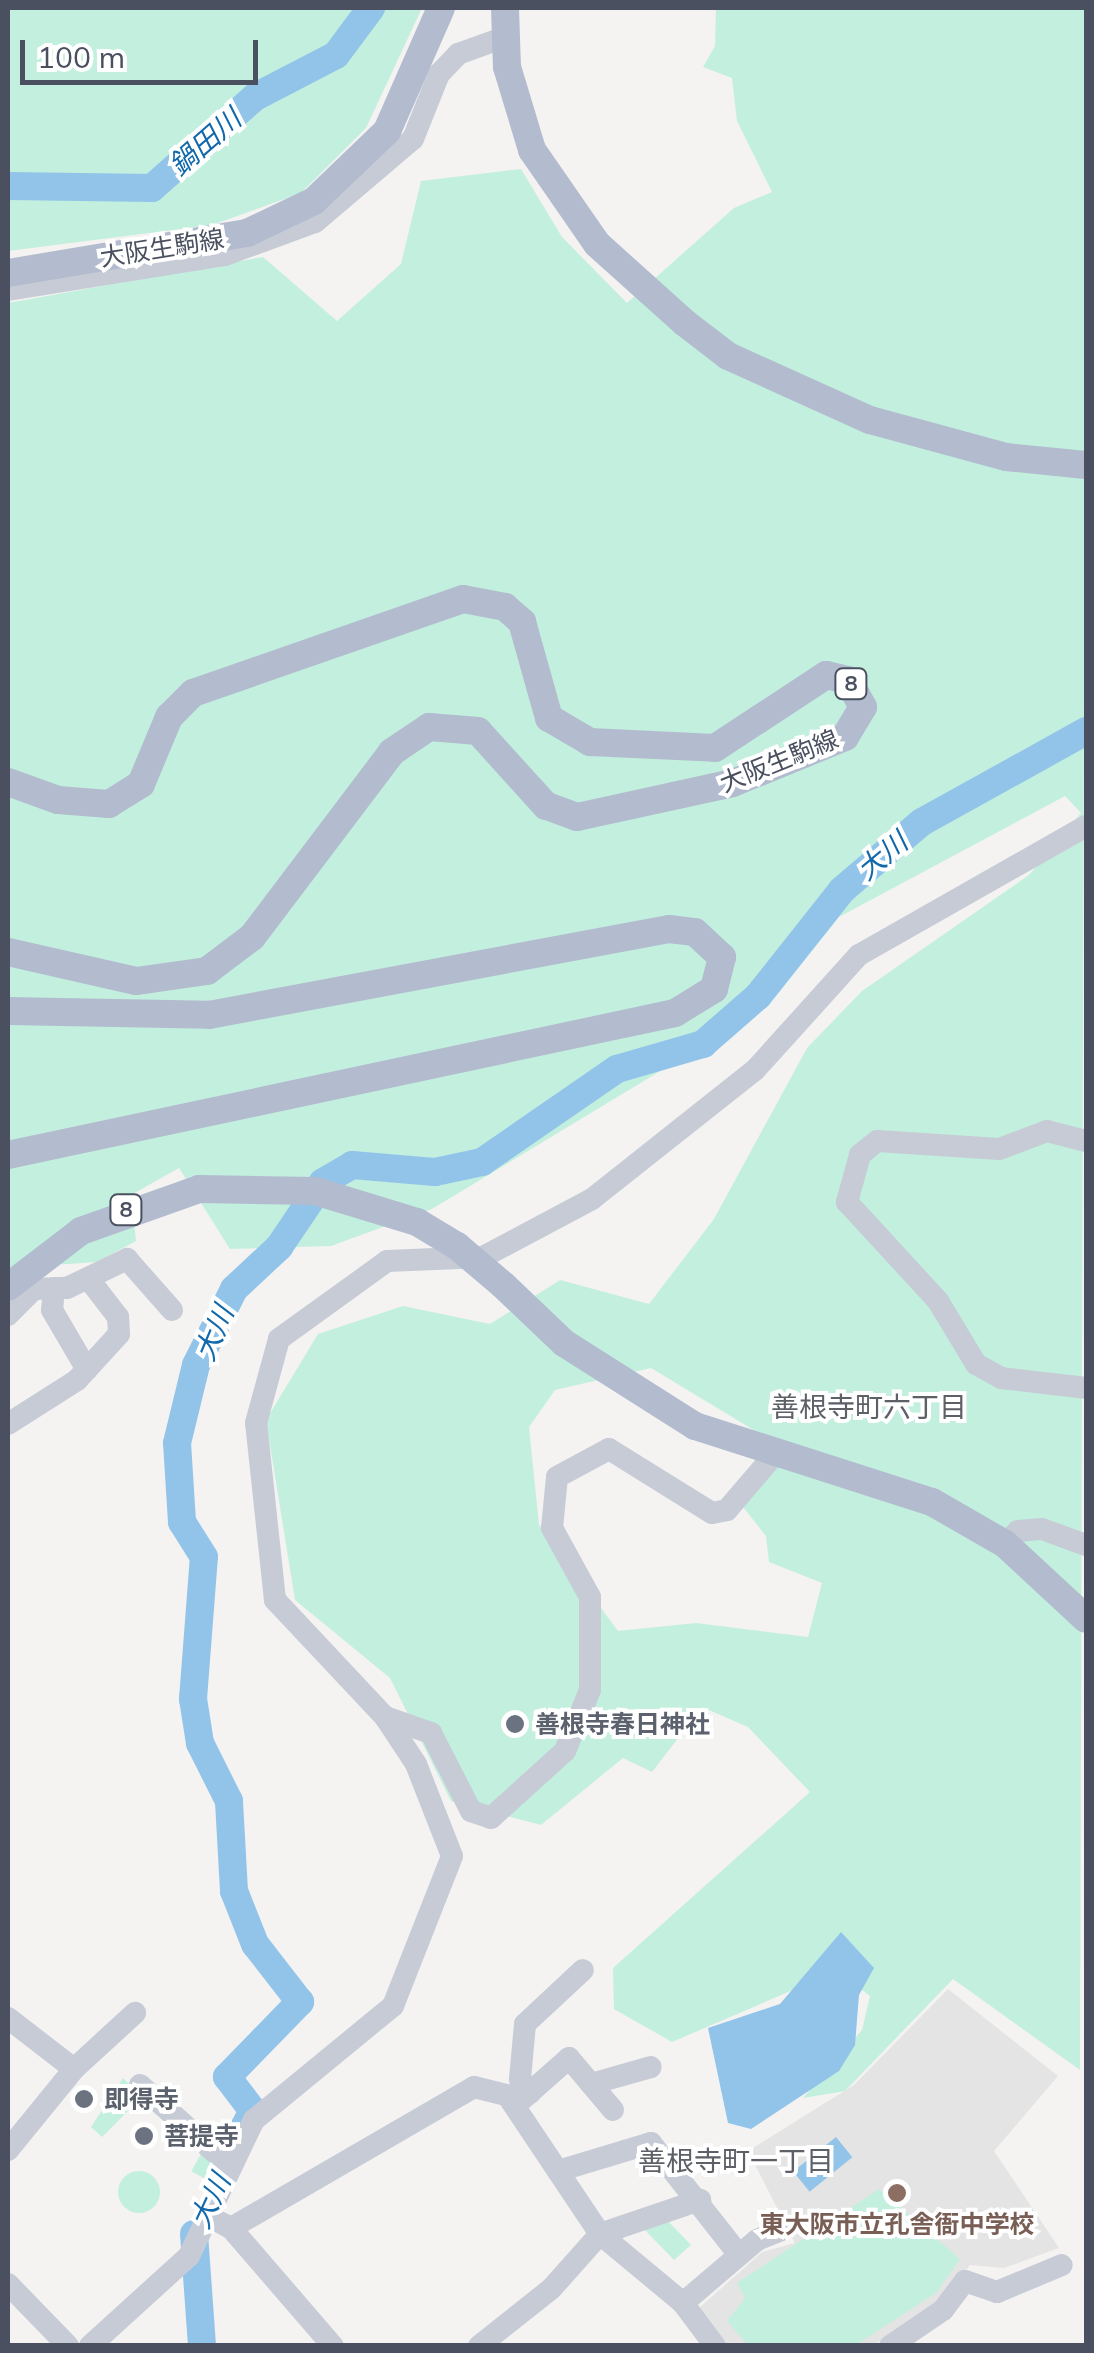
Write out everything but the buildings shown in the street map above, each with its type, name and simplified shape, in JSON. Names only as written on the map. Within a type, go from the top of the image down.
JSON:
[{"type":"main road","name":"大阪生駒線","points":[[8,272],[247,233],[314,200],[387,131],[440,8]]},
{"type":"main road","points":[[505,8],[505,36],[517,112],[560,200],[641,287],[728,356],[928,440],[1086,465]]},
{"type":"main road","name":"大阪生駒線","points":[[8,782],[81,805],[120,800],[142,784],[169,717],[193,694],[412,610],[463,599],[506,607],[530,636],[549,718],[590,742],[714,748],[826,675],[848,680],[863,708],[845,737],[732,783],[578,816],[546,806],[491,742],[459,725],[429,727],[401,743],[252,937],[207,971],[136,982],[8,952]]},
{"type":"main road","points":[[8,1011],[209,1015],[498,957],[669,930],[696,932],[722,958],[702,1002],[452,1063],[8,1155]]},
{"type":"main road","name":"8","points":[[8,1286],[133,1206],[265,1186],[367,1203],[457,1246],[613,1378],[695,1426],[774,1455],[932,1502],[1005,1544],[1086,1619]]},
{"type":"street","points":[[8,290],[226,255],[316,222],[413,139],[439,74],[458,54],[505,36]]},
{"type":"street","points":[[220,2222],[231,2168],[254,2120],[393,2006],[452,1856],[416,1764],[385,1717],[288,1622],[268,1577],[256,1424],[266,1366],[294,1319],[388,1261],[483,1257],[592,1200],[756,1070],[859,954],[1086,826]]},
{"type":"street","points":[[1086,1140],[1046,1131],[999,1149],[877,1141],[860,1155],[847,1202],[938,1301],[976,1364],[1001,1378],[1086,1388]]},
{"type":"street","points":[[8,1315],[34,1289],[54,1288],[88,1278],[127,1260],[172,1310]]},
{"type":"street","points":[[8,1424],[86,1370],[119,1334],[118,1317],[88,1278]]},
{"type":"street","points":[[54,1288],[52,1310],[86,1370]]},
{"type":"street","points":[[385,1717],[431,1734],[472,1812],[492,1818],[565,1752],[590,1690],[590,1598],[552,1528],[557,1477],[609,1449],[712,1512],[727,1510],[774,1455]]},
{"type":"street","points":[[1005,1544],[1018,1530],[1042,1529],[1086,1545]]},
{"type":"street","points":[[583,1970],[525,2024],[520,2078],[523,2099],[558,2171],[600,2234],[684,2303],[714,2346]]},
{"type":"street","points":[[8,2150],[74,2068],[135,2013]]},
{"type":"street","points":[[8,2018],[74,2068]]},
{"type":"street","points":[[523,2099],[569,2058],[613,2110]]},
{"type":"street","points":[[591,2084],[651,2067]]},
{"type":"street","points":[[140,2085],[231,2168]]},
{"type":"street","points":[[90,2346],[220,2222],[426,2120],[457,2090],[523,2099]]},
{"type":"street","points":[[558,2171],[651,2143],[700,2200],[739,2255]]},
{"type":"street","points":[[479,2346],[550,2289],[600,2234],[700,2200]]},
{"type":"street","points":[[220,2222],[333,2346]]},
{"type":"street","points":[[684,2303],[739,2255],[786,2228]]},
{"type":"street","points":[[890,2346],[942,2310],[965,2282],[997,2292],[1062,2265]]},
{"type":"street","points":[[8,2284],[68,2346]]},
{"type":"shaded area","name":"東大阪市立孔舎衙中学校","points":[[948,1989],[1058,2076],[994,2151],[1059,2248],[1004,2268],[970,2265],[943,2302],[873,2345],[727,2345],[699,2308],[762,2252],[795,2243],[748,2151],[854,2085]]},
{"type":"green space","points":[[8,8],[422,8],[366,128],[301,193],[212,225],[8,251]]},
{"type":"green space","points":[[716,8],[1086,8],[1080,2070],[953,1979],[845,2091],[803,2098],[862,2030],[870,1996],[837,1971],[672,2042],[614,2009],[613,1968],[810,1792],[748,1727],[702,1707],[652,1772],[623,1758],[541,1825],[451,1801],[390,1678],[295,1600],[266,1420],[318,1334],[403,1306],[490,1324],[560,1280],[649,1304],[714,1219],[807,1048],[862,991],[1029,875],[1081,813],[1065,796],[839,917],[768,1006],[432,1209],[331,1246],[230,1249],[179,1168],[131,1195],[136,1241],[97,1262],[8,1268],[8,303],[263,257],[337,321],[401,264],[421,181],[521,169],[562,237],[627,303],[734,208],[772,192],[737,121],[732,78],[703,67],[715,46]],"holes":[[[651,1368],[785,1449],[743,1507],[766,1536],[769,1562],[822,1583],[808,1637],[696,1623],[618,1631],[539,1525],[529,1427],[555,1390]]]},
{"type":"green space","points":[[123,2078],[142,2097],[102,2137],[91,2127]]},
{"type":"green space","points":[[202,2152],[225,2165],[214,2184],[191,2171]]},
{"type":"green space","points":[[139,2171],[154,2177],[160,2192],[154,2207],[139,2213],[124,2207],[118,2192],[124,2177]]},
{"type":"green space","points":[[879,2189],[960,2259],[936,2293],[856,2345],[748,2345],[727,2321],[745,2298],[737,2283]]},
{"type":"green space","points":[[665,2218],[691,2245],[674,2260],[642,2227]]},
{"type":"water","points":[[841,1932],[874,1968],[859,1995],[855,2045],[839,2071],[751,2129],[728,2123],[708,2028],[780,2004]]},
{"type":"water","points":[[836,2137],[852,2157],[810,2192],[793,2172]]},
{"type":"waterway","name":"鍋田川","points":[[8,186],[152,188],[255,97],[336,55],[371,8]]},
{"type":"waterway","points":[[237,2140],[253,2111],[227,2077],[300,2002],[255,1944],[234,1891],[229,1801],[200,1743],[193,1699],[204,1557],[182,1522],[177,1443],[196,1365],[234,1289],[279,1247],[323,1182],[352,1165],[435,1172],[482,1162],[617,1069],[703,1044],[758,996],[842,890],[922,822],[1086,731]]},
{"type":"waterway","name":"大川","points":[[194,2234],[202,2346]]},
{"type":"place","name":"善根寺春日神社","points":[[515,1724]]},
{"type":"place","name":"即得寺","points":[[84,2099]]},
{"type":"place","name":"菩提寺","points":[[144,2136]]},
{"type":"place","name":"東大阪市立孔舎衙中学校","points":[[897,2193]]},
{"type":"district","name":"善根寺町六丁目","points":[[869,1407]]},
{"type":"district","name":"善根寺町一丁目","points":[[736,2161]]}]
